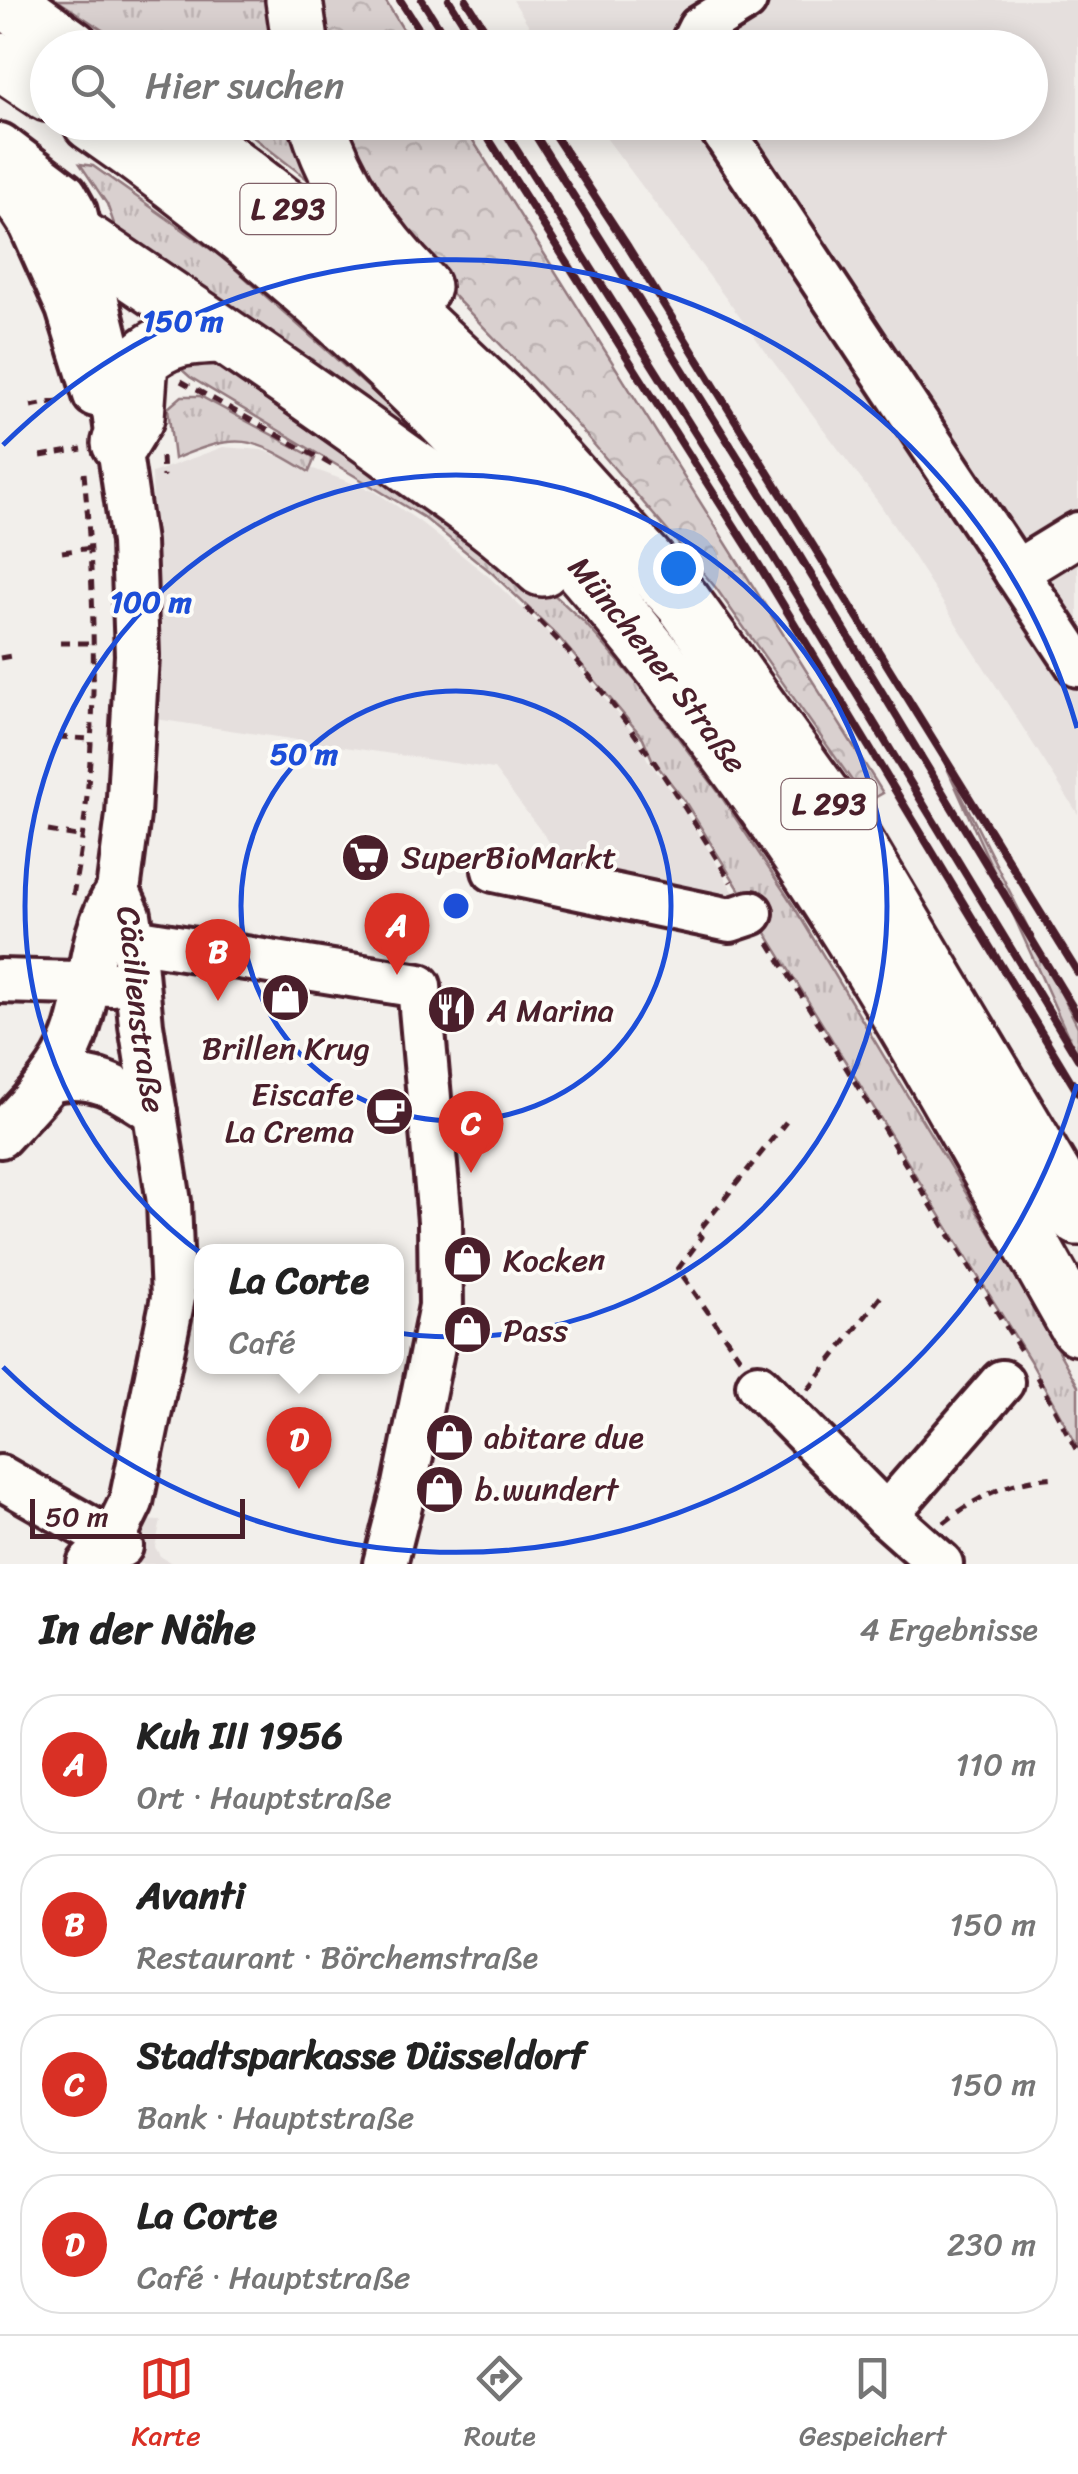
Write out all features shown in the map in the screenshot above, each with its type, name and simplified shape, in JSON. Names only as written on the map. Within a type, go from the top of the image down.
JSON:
[{"type":"highway","points":[[5,0],[47,30]]},
{"type":"highway","points":[[294,0],[298,30]]},
{"type":"highway","points":[[2,62],[30,81]]},
{"type":"highway","name":"Münchener Straße","points":[[114,140],[260,253],[358,338],[446,422],[603,590],[657,658],[806,868],[891,1004],[1078,1327]]},
{"type":"highway","name":"Münchener Straße","points":[[198,140],[289,210],[396,302],[504,404],[682,602],[852,837],[1078,1217]]},
{"type":"highway","points":[[323,140],[347,195],[378,238],[417,282],[562,425],[602,472],[600,507]]},
{"type":"highway","points":[[3,166],[82,240],[296,383],[518,544],[614,643],[720,778],[752,789]]},
{"type":"highway","points":[[100,444],[136,417],[140,361],[155,347],[181,336],[220,335]]},
{"type":"street","points":[[699,30],[745,0]]},
{"type":"street","points":[[729,140],[1078,665]]},
{"type":"street","name":"Cäcilienstraße","points":[[3,166],[68,308],[94,394],[100,444],[132,542],[136,655],[128,815],[118,891],[129,915],[169,1202],[173,1298],[130,1502],[108,1550]]},
{"type":"street","name":"Cäcilienstraße","points":[[82,240],[116,377],[100,444]]},
{"type":"street","points":[[1016,572],[1078,534]]},
{"type":"street","points":[[494,870],[730,920],[751,914]]},
{"type":"street","points":[[0,1136],[50,1080],[73,1041],[100,923],[118,891]]},
{"type":"street","points":[[133,940],[419,986],[440,1222],[441,1306],[385,1564]]},
{"type":"street","points":[[0,982],[137,982]]},
{"type":"street","points":[[50,1080],[79,1076],[106,1082],[155,1112]]},
{"type":"street","points":[[886,1515],[1021,1372]]},
{"type":"street","points":[[758,1385],[929,1554]]},
{"type":"street","points":[[0,1478],[108,1550]]},
{"type":"path","points":[[177,378],[345,473]]},
{"type":"path","points":[[32,406],[74,398]]},
{"type":"path","points":[[41,456],[100,444],[91,548],[94,643],[90,740],[84,838],[72,902]]},
{"type":"path","points":[[62,552],[91,548]]},
{"type":"path","points":[[516,599],[555,636],[641,740],[648,758],[682,802],[1021,1372],[1078,1453]]},
{"type":"path","points":[[60,643],[94,643]]},
{"type":"path","points":[[0,658],[10,656]]},
{"type":"path","points":[[58,736],[90,740]]},
{"type":"path","points":[[48,832],[84,838]]},
{"type":"path","points":[[758,1385],[678,1269],[702,1237],[697,1234],[786,1122]]},
{"type":"path","points":[[788,1416],[882,1295]]},
{"type":"path","points":[[929,1554],[990,1491],[1026,1479],[1056,1477]]},
{"type":"shaded area","points":[[513,0],[1078,0],[1078,814],[881,506],[608,140],[1048,140],[1048,30],[532,30]]},
{"type":"shaded area","points":[[223,447],[262,450],[376,492],[488,576],[553,637],[640,741],[647,759],[681,804],[743,908],[581,884],[494,769],[149,718],[156,611],[152,473]]},
{"type":"shaded area","points":[[136,1520],[161,1521],[155,1547],[160,1556],[173,1564],[112,1564]]},
{"type":"green space","points":[[57,0],[276,0],[280,30],[102,30]]},
{"type":"green space","points":[[310,0],[385,0],[404,30],[315,30]]},
{"type":"green space","points":[[257,140],[307,140],[333,199]]},
{"type":"green space","points":[[345,140],[473,140],[883,793],[867,802],[716,588],[574,421],[402,242]]},
{"type":"green space","points":[[80,164],[93,166],[223,258],[444,455],[451,471],[124,252],[107,204]]},
{"type":"green space","points":[[199,342],[497,542],[584,622],[639,685],[719,793],[793,905],[1017,1278],[1078,1386],[1078,1447],[1029,1359],[684,800],[652,759],[643,738],[557,635],[492,573],[423,517],[190,377],[179,367]]},
{"type":"green space","points":[[182,396],[200,396],[315,458],[309,472],[272,451],[244,442],[214,445],[174,459],[168,408]]},
{"type":"green space","points":[[942,757],[1078,1027],[1078,1058]]},
{"type":"railway","points":[[400,0],[419,30]]},
{"type":"railway","points":[[422,0],[441,30]]},
{"type":"railway","points":[[449,0],[468,30]]},
{"type":"railway","points":[[466,0],[485,30]]},
{"type":"railway","points":[[489,140],[759,565],[1078,1093]]},
{"type":"railway","points":[[510,140],[774,558],[1078,1059]]},
{"type":"railway","points":[[538,140],[793,545],[1078,1016]]},
{"type":"railway","points":[[558,140],[1078,973]]},
{"type":"place","name":"SuperBioMarkt","points":[[366,857]]},
{"type":"place","name":"Kuh III 1956","points":[[397,975]]},
{"type":"place","name":"Brillen Krug","points":[[286,998]]},
{"type":"place","name":"Avanti","points":[[218,1001]]},
{"type":"place","name":"A Marina","points":[[452,1010]]},
{"type":"place","name":"Eiscafe La Crema","points":[[389,1112]]},
{"type":"place","name":"Stadtsparkasse Düsseldorf","points":[[471,1173]]},
{"type":"place","name":"Kocken","points":[[468,1260]]},
{"type":"place","name":"Pass","points":[[468,1330]]},
{"type":"place","name":"abitare due","points":[[449,1437]]},
{"type":"place","name":"La Corte","points":[[299,1489]]},
{"type":"place","name":"b.wundert","points":[[440,1489]]}]
